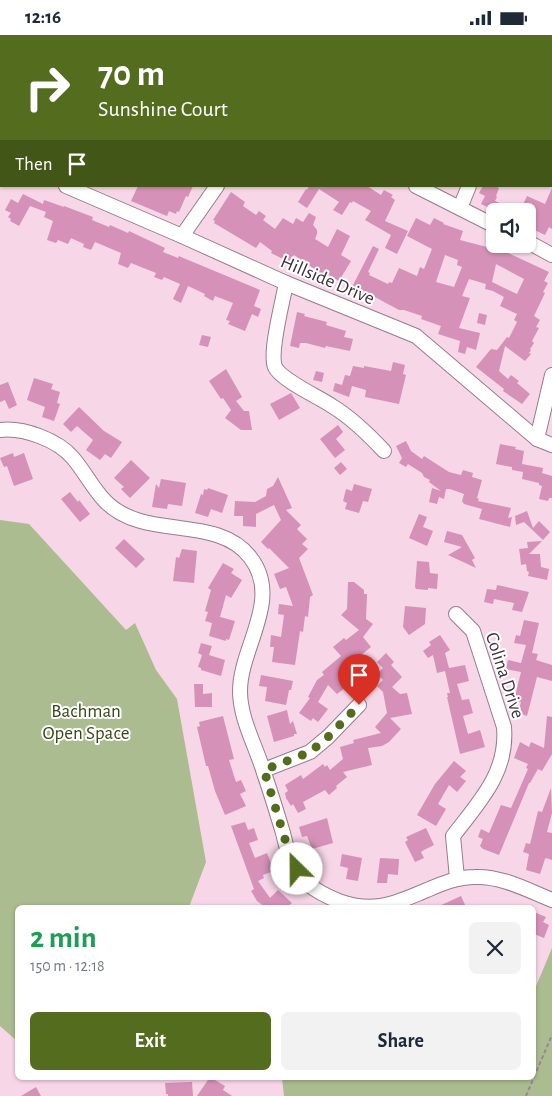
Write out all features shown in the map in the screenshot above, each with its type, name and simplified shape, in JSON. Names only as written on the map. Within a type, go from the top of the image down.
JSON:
[{"type":"street","name":"Hillside Drive","points":[[68,187],[182,235],[286,283],[416,336],[536,439],[552,445]]},
{"type":"street","points":[[182,235],[216,187]]},
{"type":"street","points":[[418,187],[486,222]]},
{"type":"street","points":[[460,209],[469,187]]},
{"type":"street","points":[[536,247],[552,255]]},
{"type":"street","points":[[286,283],[273,352],[275,367],[288,379],[333,406],[367,433],[384,451]]},
{"type":"street","points":[[536,439],[552,375]]},
{"type":"street","points":[[0,430],[6,429],[33,433],[56,445],[72,456],[106,502],[126,515],[148,524],[216,535],[233,541],[250,557],[261,579],[262,611],[245,662],[240,688],[240,706],[264,770],[291,859],[303,880],[322,894],[353,905]]},
{"type":"street","name":"Colina Drive","points":[[456,614],[473,631],[504,727],[505,742],[500,768],[486,793],[453,836],[457,878]]},
{"type":"street","points":[[264,770],[310,752],[328,737],[359,705]]},
{"type":"street","points":[[384,905],[457,878],[488,877],[501,880],[552,900]]},
{"type":"path","points":[[536,1072],[552,1035]]},
{"type":"path","points":[[526,1096],[533,1080]]},
{"type":"green space","name":"Bachman Open Space","points":[[0,520],[29,524],[126,630],[135,623],[156,670],[177,699],[206,862],[190,905],[15,905],[15,1039],[0,1026]]},
{"type":"green space","points":[[552,948],[552,1096],[284,1096],[282,1080],[536,1080],[536,986]]},
{"type":"building","points":[[138,187],[193,187],[179,212],[177,211],[176,214],[169,211],[167,216],[131,201]]},
{"type":"building","points":[[308,187],[369,187],[381,195],[384,190],[393,195],[391,197],[395,200],[385,221],[408,231],[397,254],[385,248],[391,235],[365,220],[371,211],[353,201],[352,203],[350,202],[342,215],[333,210],[339,202],[319,189],[307,208],[298,202]]},
{"type":"building","points":[[482,187],[499,188],[495,201],[499,203],[486,203],[486,206],[481,204],[485,196],[479,193]]},
{"type":"building","points":[[552,188],[552,229],[549,227],[545,235],[536,231],[536,203],[524,203],[527,196],[545,204]]},
{"type":"building","points":[[231,192],[245,202],[243,206],[256,215],[259,211],[266,216],[263,220],[275,229],[283,218],[293,224],[296,218],[303,222],[309,213],[316,217],[313,225],[317,230],[315,239],[328,247],[337,229],[350,236],[341,255],[351,261],[339,281],[327,274],[326,277],[294,255],[289,262],[271,253],[272,251],[260,242],[256,248],[214,223],[215,221],[213,220]]},
{"type":"building","points":[[23,194],[43,204],[44,200],[64,206],[93,217],[92,220],[109,227],[110,225],[128,233],[129,231],[165,248],[163,252],[178,258],[179,256],[260,290],[254,306],[261,309],[258,317],[252,314],[245,331],[228,324],[230,321],[226,320],[233,303],[215,296],[213,301],[204,296],[205,294],[188,286],[181,303],[173,299],[180,284],[164,277],[162,280],[154,277],[156,273],[131,263],[128,268],[118,264],[121,253],[95,242],[91,250],[83,247],[84,244],[71,238],[68,244],[58,240],[56,243],[47,240],[53,221],[44,217],[46,212],[30,206],[19,226],[10,221],[11,219],[8,217],[11,213],[5,210],[11,199],[18,203]]},
{"type":"building","points":[[416,218],[430,225],[434,218],[443,224],[463,231],[460,240],[486,247],[486,253],[508,253],[549,272],[544,281],[548,283],[543,292],[545,293],[534,316],[540,320],[536,327],[539,328],[532,341],[534,343],[530,349],[529,353],[531,354],[525,361],[505,346],[499,371],[508,379],[511,375],[530,394],[522,404],[503,391],[504,389],[476,367],[491,349],[497,350],[507,337],[509,338],[517,322],[514,320],[517,314],[500,306],[504,297],[485,289],[486,284],[469,279],[462,296],[470,298],[459,328],[480,333],[476,350],[467,347],[465,354],[458,352],[460,341],[438,334],[441,326],[421,319],[422,316],[399,310],[362,290],[361,292],[352,287],[373,246],[379,249],[368,272],[370,273],[369,275],[388,284],[389,282],[392,283],[399,268],[417,276],[420,267],[424,269],[432,249],[407,236]],"holes":[[[445,255],[458,260],[457,265],[462,267],[454,287],[436,282]],[[496,264],[524,279],[517,294],[492,282]]]},
{"type":"building","points":[[297,312],[305,314],[304,316],[327,322],[326,325],[346,331],[344,337],[353,339],[350,351],[326,346],[325,348],[306,343],[300,343],[299,348],[290,346]]},
{"type":"building","points":[[479,313],[487,315],[485,325],[477,323]]},
{"type":"building","points":[[202,335],[211,337],[208,347],[199,345]]},
{"type":"building","points":[[393,362],[405,365],[403,374],[406,375],[399,404],[365,397],[366,390],[352,386],[349,397],[333,391],[335,383],[342,385],[345,375],[350,376],[353,366],[391,371]]},
{"type":"building","points":[[226,369],[242,397],[236,401],[244,411],[249,411],[252,430],[241,430],[225,418],[231,410],[209,381]]},
{"type":"building","points":[[316,371],[324,373],[322,382],[313,380]]},
{"type":"building","points":[[34,378],[53,384],[51,389],[60,392],[57,403],[60,404],[54,421],[42,417],[45,407],[27,400]]},
{"type":"building","points":[[8,382],[17,405],[9,409],[5,400],[0,402],[0,385]]},
{"type":"building","points":[[291,393],[300,408],[279,420],[270,404]]},
{"type":"building","points":[[79,407],[104,431],[122,442],[111,458],[105,454],[100,460],[86,450],[93,440],[77,426],[71,432],[63,424]]},
{"type":"building","points":[[338,425],[343,432],[336,439],[345,450],[335,458],[320,439]]},
{"type":"building","points":[[406,441],[411,451],[422,459],[424,456],[449,472],[461,475],[463,470],[473,473],[472,477],[482,480],[477,498],[479,499],[478,501],[511,508],[508,518],[512,517],[510,527],[479,519],[482,509],[464,504],[462,501],[464,494],[450,489],[446,489],[444,499],[439,497],[437,504],[429,502],[432,488],[441,491],[429,482],[430,480],[424,477],[422,473],[408,464],[406,467],[399,463],[402,458],[396,446]]},
{"type":"building","points":[[500,444],[516,447],[515,449],[524,451],[522,464],[543,468],[542,473],[552,476],[552,498],[549,498],[548,501],[539,499],[542,486],[539,483],[522,479],[523,472],[512,470],[512,467],[496,464]]},
{"type":"building","points":[[13,453],[14,457],[24,453],[33,479],[14,486],[7,466],[4,467],[0,458]]},
{"type":"building","points":[[131,460],[150,478],[130,498],[121,489],[124,487],[114,478]]},
{"type":"building","points":[[341,462],[347,469],[340,475],[334,468]]},
{"type":"building","points":[[278,477],[292,508],[286,510],[301,525],[297,529],[307,539],[302,544],[308,549],[299,558],[313,595],[310,597],[308,617],[305,616],[303,632],[300,631],[295,665],[272,662],[274,647],[270,647],[271,635],[281,637],[284,615],[278,614],[279,604],[293,606],[286,587],[280,589],[274,574],[289,568],[261,542],[281,520],[274,505],[256,514],[256,527],[243,526],[243,516],[234,516],[235,501],[255,502],[266,496],[267,489],[273,486]]},
{"type":"building","points":[[161,479],[186,483],[182,506],[168,504],[167,509],[152,507],[156,484],[159,488]]},
{"type":"building","points":[[354,484],[372,489],[368,502],[363,501],[359,513],[345,509],[347,503],[343,501],[346,489],[352,491]]},
{"type":"building","points":[[208,488],[228,495],[222,513],[211,509],[208,517],[195,513],[201,494],[203,495],[204,489],[207,490]]},
{"type":"building","points":[[70,492],[90,514],[80,522],[61,499]]},
{"type":"building","points":[[527,511],[533,528],[539,521],[550,532],[543,540],[524,522],[516,525],[515,516]]},
{"type":"building","points":[[419,514],[427,517],[423,527],[433,531],[427,546],[409,538]]},
{"type":"building","points":[[447,531],[462,535],[475,558],[472,560],[476,568],[448,555],[462,547],[444,542]]},
{"type":"building","points":[[124,539],[145,559],[136,568],[115,548]]},
{"type":"building","points":[[542,541],[529,554],[540,554],[541,567],[549,569],[547,580],[528,576],[529,572],[527,571],[526,564],[521,565],[519,549],[528,548],[527,542]]},
{"type":"building","points":[[182,549],[197,551],[194,583],[173,581],[176,557],[179,558]]},
{"type":"building","points":[[417,561],[429,562],[430,573],[438,574],[437,589],[416,589]]},
{"type":"building","points":[[223,563],[234,569],[231,573],[242,580],[231,598],[226,595],[220,617],[235,621],[229,640],[226,639],[226,641],[209,636],[212,623],[205,621],[208,612],[205,611],[211,590],[208,588]]},
{"type":"building","points":[[348,582],[354,582],[364,590],[364,594],[367,594],[366,619],[373,624],[363,637],[371,647],[361,655],[365,659],[340,682],[345,688],[337,694],[328,685],[318,702],[328,709],[318,722],[313,718],[311,721],[299,713],[310,698],[308,697],[317,680],[324,675],[322,672],[341,656],[333,647],[344,638],[346,640],[359,630],[341,615],[347,609]]},
{"type":"building","points":[[497,585],[529,592],[522,612],[512,610],[514,603],[494,599],[493,604],[484,602],[487,589],[496,590]]},
{"type":"building","points":[[405,606],[426,608],[425,624],[409,635],[403,627]]},
{"type":"building","points":[[524,620],[539,623],[532,653],[538,654],[536,660],[552,665],[552,681],[537,677],[527,716],[518,713],[521,702],[514,700],[521,672],[506,669],[508,660],[521,663],[526,645],[514,643],[516,635],[520,636]]},
{"type":"building","points":[[440,635],[450,650],[445,653],[449,668],[465,665],[469,681],[457,684],[462,700],[469,699],[473,713],[463,716],[468,734],[480,730],[485,747],[460,754],[447,697],[447,693],[450,693],[445,671],[437,673],[433,655],[428,658],[423,651],[431,645],[429,642]]},
{"type":"building","points":[[201,643],[212,646],[209,655],[225,660],[221,676],[201,670],[198,667],[202,655],[198,653]]},
{"type":"building","points":[[386,653],[394,662],[391,665],[402,677],[392,687],[400,694],[407,693],[412,714],[390,718],[401,729],[389,742],[382,746],[368,748],[372,765],[343,772],[347,777],[336,786],[337,788],[329,795],[325,790],[303,802],[306,809],[298,813],[293,804],[291,806],[286,798],[285,793],[288,791],[285,785],[301,775],[303,779],[323,764],[325,767],[327,765],[330,770],[343,759],[340,747],[354,743],[353,740],[381,733],[375,727],[387,713],[383,692],[377,686],[383,680],[377,674],[383,668],[377,662]]},
{"type":"building","points":[[261,675],[293,681],[286,705],[265,701],[267,687],[259,686]]},
{"type":"building","points":[[194,684],[203,684],[203,694],[212,693],[212,707],[195,707]]},
{"type":"building","points":[[287,710],[290,724],[293,721],[297,734],[274,742],[267,716]]},
{"type":"building","points":[[223,716],[234,759],[229,760],[236,782],[241,780],[246,791],[240,794],[246,806],[225,815],[215,791],[208,766],[206,766],[197,727],[200,726],[199,722]]},
{"type":"building","points":[[547,716],[552,717],[552,754],[542,771],[538,769],[529,783],[499,855],[483,849],[480,846],[483,839],[478,837],[481,829],[489,833],[501,805],[511,808],[528,769],[526,768],[528,764],[514,758],[520,742],[529,747],[531,742],[544,748]]},
{"type":"building","points":[[454,761],[466,771],[460,777],[466,781],[457,792],[449,785],[438,804],[446,809],[436,826],[417,815],[435,784]]},
{"type":"building","points":[[551,788],[552,813],[547,832],[552,833],[552,860],[545,859],[540,874],[526,870],[529,854],[523,852],[526,843],[530,844],[538,811],[542,812]]},
{"type":"building","points":[[327,818],[333,843],[312,849],[307,836],[302,837],[299,827]]},
{"type":"building","points":[[245,822],[248,830],[254,828],[258,840],[249,843],[255,858],[267,853],[274,871],[263,875],[264,878],[258,881],[270,898],[278,890],[292,903],[290,905],[262,905],[257,901],[251,891],[254,889],[231,826]]},
{"type":"building","points":[[426,828],[434,845],[421,852],[424,858],[415,862],[405,842],[408,840],[406,837]]},
{"type":"building","points":[[342,854],[362,858],[358,881],[346,879],[348,868],[340,866]]},
{"type":"building","points":[[380,858],[399,859],[398,875],[388,874],[387,883],[377,883]]},
{"type":"building","points":[[461,896],[465,905],[441,905]]},
{"type":"building","points":[[536,913],[546,917],[543,922],[549,925],[544,938],[536,935]]},
{"type":"building","points":[[208,1080],[215,1080],[225,1086],[223,1090],[232,1096],[197,1096]]},
{"type":"building","points":[[192,1082],[193,1096],[168,1096],[166,1094],[165,1083]]},
{"type":"building","points":[[36,1087],[41,1096],[21,1096]]},
{"type":"route","points":[[297,869],[291,859],[264,770],[310,752],[328,737],[359,705]]}]
